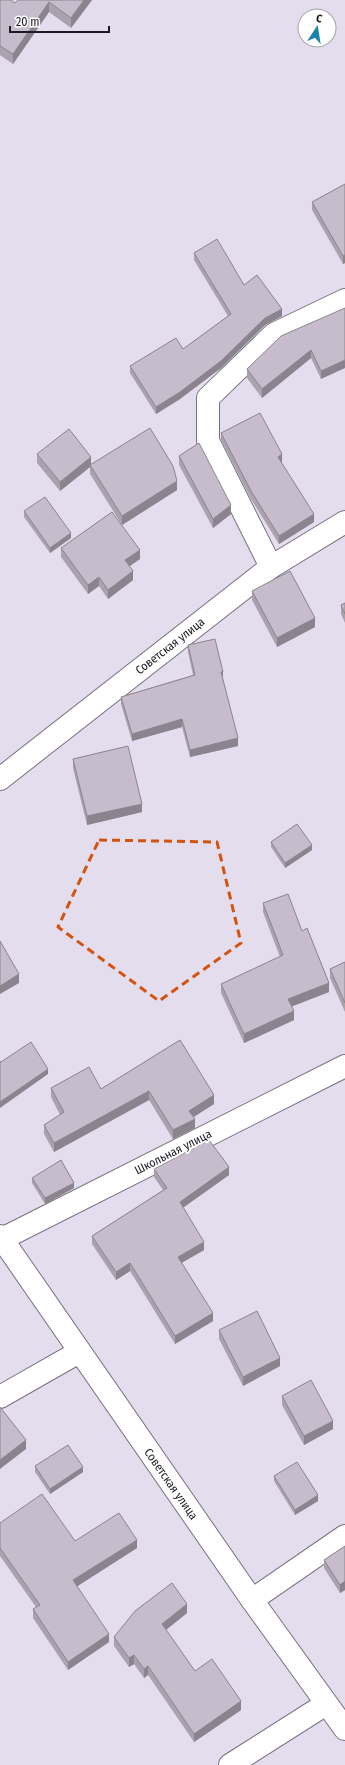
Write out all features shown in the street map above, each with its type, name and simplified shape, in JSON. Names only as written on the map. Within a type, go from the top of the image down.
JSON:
[{"type":"street","points":[[271,567],[208,441],[208,398],[274,334],[345,300]]},
{"type":"street","name":"Советская улица","points":[[0,779],[271,567],[345,522]]},
{"type":"street","name":"Школьная улица","points":[[1,1238],[345,1066]]},
{"type":"street","name":"Советская улица","points":[[1,1238],[252,1600],[345,1729]]},
{"type":"street","points":[[0,1396],[79,1352]]},
{"type":"street","points":[[252,1600],[345,1536]]},
{"type":"street","points":[[230,1765],[326,1704]]},
{"type":"highlighted area","points":[[99,840],[217,842],[241,943],[159,1001],[58,927]]},
{"type":"building","points":[[0,0],[11,0],[15,3],[18,0],[84,0],[71,18],[49,2],[13,54],[0,46]]},
{"type":"building","points":[[345,184],[345,255],[343,256],[312,202]]},
{"type":"building","points":[[217,239],[244,285],[257,275],[282,309],[265,318],[221,361],[180,392],[156,407],[130,366],[176,338],[183,349],[231,314],[194,253]]},
{"type":"building","points":[[345,308],[345,360],[321,371],[311,350],[262,389],[247,369],[281,336]]},
{"type":"building","points":[[260,413],[282,454],[278,457],[314,514],[279,536],[251,491],[221,433]]},
{"type":"building","points":[[150,428],[173,466],[177,481],[122,516],[90,465]]},
{"type":"building","points":[[69,429],[91,457],[60,482],[37,454]]},
{"type":"building","points":[[199,443],[231,505],[213,519],[179,456]]},
{"type":"building","points":[[45,497],[71,533],[50,548],[24,511]]},
{"type":"building","points":[[112,512],[140,550],[125,560],[133,571],[108,590],[99,577],[88,585],[61,548]]},
{"type":"building","points":[[290,571],[315,618],[277,638],[252,591]]},
{"type":"building","points":[[345,603],[345,614],[341,605]]},
{"type":"building","points":[[215,639],[223,672],[221,672],[238,738],[190,750],[182,719],[132,734],[121,697],[195,675],[188,645]]},
{"type":"building","points":[[128,746],[142,804],[87,816],[73,759]]},
{"type":"building","points":[[297,824],[312,845],[285,863],[271,842]]},
{"type":"building","points":[[288,894],[302,931],[307,928],[329,983],[288,999],[294,1011],[244,1034],[221,984],[283,955],[263,903]]},
{"type":"building","points":[[0,941],[19,974],[0,986]]},
{"type":"building","points":[[345,962],[345,1003],[330,969]]},
{"type":"building","points":[[180,1040],[214,1095],[189,1111],[195,1119],[173,1130],[149,1091],[54,1143],[44,1125],[64,1112],[51,1088],[89,1067],[101,1089]]},
{"type":"building","points":[[31,1042],[48,1069],[0,1102],[0,1061],[1,1062]]},
{"type":"building","points":[[209,1140],[229,1167],[180,1202],[204,1242],[178,1257],[213,1313],[175,1336],[130,1263],[116,1272],[92,1236],[167,1188],[154,1169]]},
{"type":"building","points":[[61,1160],[74,1183],[45,1198],[32,1178]]},
{"type":"building","points":[[257,1311],[280,1358],[243,1377],[219,1330]]},
{"type":"building","points":[[311,1380],[333,1421],[304,1436],[282,1396]]},
{"type":"building","points":[[0,1407],[26,1440],[0,1460]]},
{"type":"building","points":[[68,1445],[83,1467],[50,1489],[35,1466]]},
{"type":"building","points":[[297,1462],[318,1495],[295,1510],[274,1476]]},
{"type":"building","points":[[42,1494],[75,1541],[119,1513],[137,1540],[73,1580],[109,1634],[68,1662],[33,1609],[40,1605],[0,1548],[0,1523]]},
{"type":"building","points":[[345,1546],[345,1581],[340,1585],[324,1560]]},
{"type":"building","points":[[172,1583],[187,1604],[162,1624],[195,1671],[212,1659],[241,1701],[194,1734],[148,1666],[144,1669],[134,1655],[129,1658],[114,1637],[135,1611]]}]
